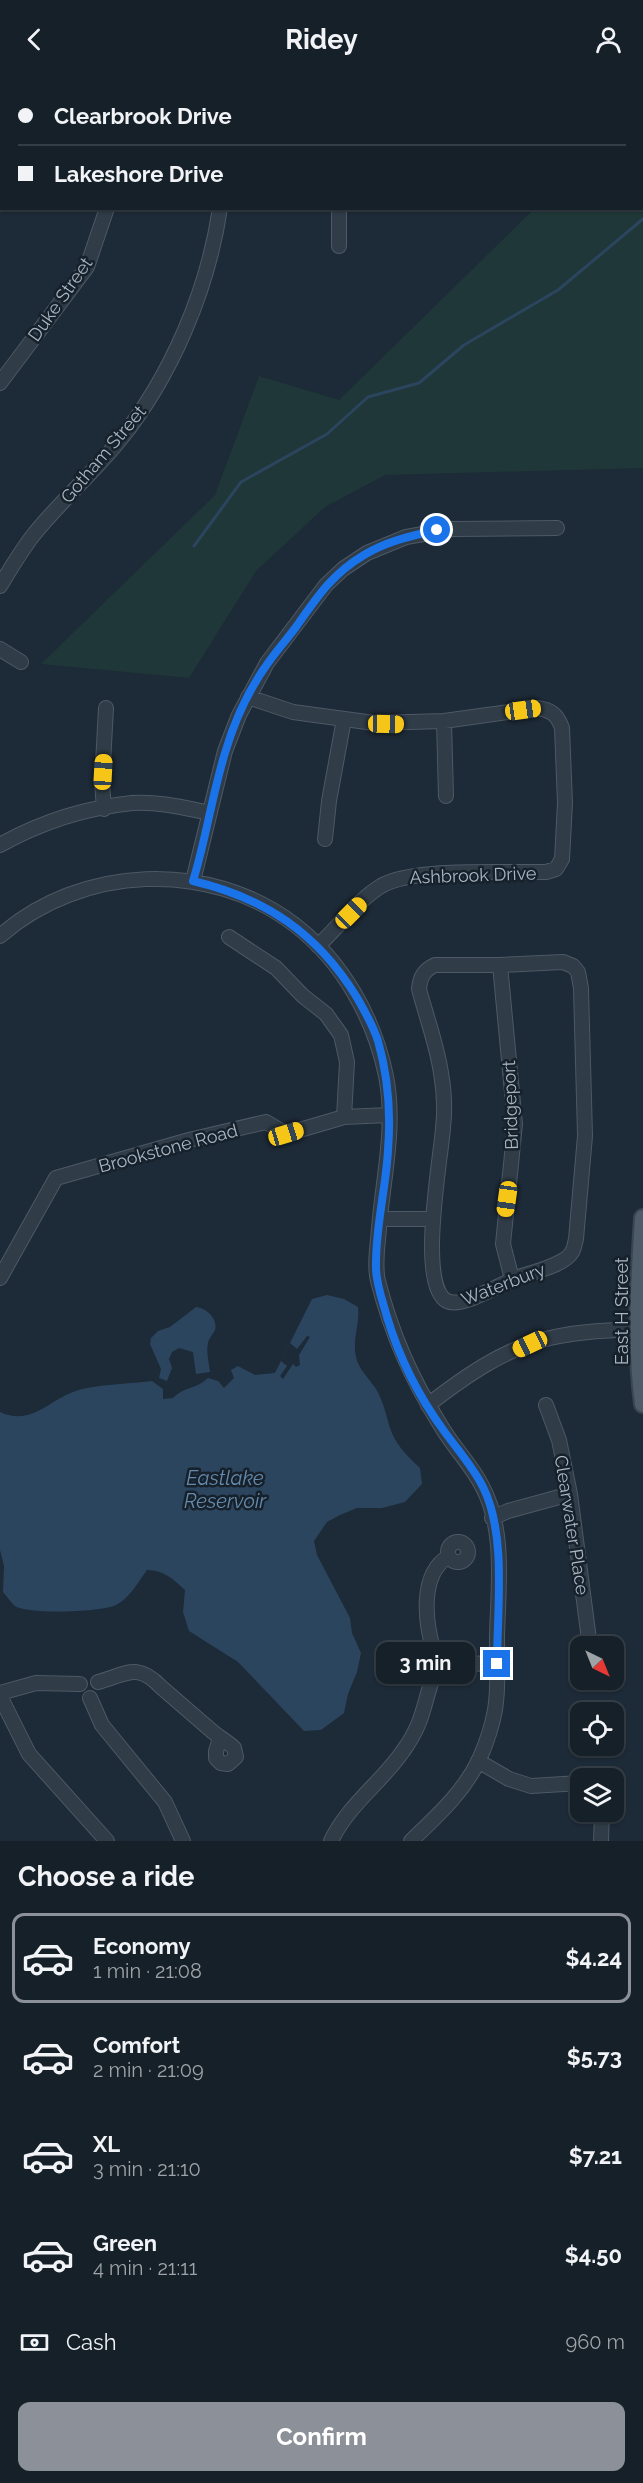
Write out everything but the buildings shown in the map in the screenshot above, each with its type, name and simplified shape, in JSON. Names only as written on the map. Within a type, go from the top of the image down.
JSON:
[{"type":"main road","name":"East H Street","points":[[643,1218],[641,1329],[643,1404]]},
{"type":"street","name":"Duke Street","points":[[0,383],[87,267],[106,210]]},
{"type":"street","name":"Gotham Street","points":[[0,586],[37,530],[118,442],[158,387],[173,358],[200,291],[220,210]]},
{"type":"street","points":[[339,210],[339,246]]},
{"type":"street","points":[[193,881],[225,751],[248,697],[267,663],[297,626],[312,601],[343,569],[367,553],[406,537],[437,530],[557,528]]},
{"type":"street","points":[[0,649],[21,662]]},
{"type":"street","points":[[248,697],[293,712],[344,719],[391,724],[444,721],[446,796]]},
{"type":"street","points":[[104,809],[102,782],[106,708]]},
{"type":"street","name":"Ashbrook Drive","points":[[318,946],[369,895],[398,878],[442,874],[546,873],[556,869],[562,859],[566,803],[562,728],[559,718],[549,710],[537,708],[444,721]]},
{"type":"street","points":[[325,839],[328,801],[344,719]]},
{"type":"street","points":[[0,845],[21,833],[61,816],[133,803],[164,805],[210,813]]},
{"type":"street","points":[[0,936],[38,909],[84,889],[138,879],[193,881],[223,889],[266,907],[294,924],[318,946],[344,978],[378,1039],[387,1081],[389,1115],[377,1276],[388,1320],[403,1361],[428,1405],[483,1487],[498,1549],[497,1664],[494,1713],[478,1761],[453,1800],[411,1841]]},
{"type":"street","points":[[229,937],[276,969],[303,996],[326,1014],[341,1035],[347,1062],[344,1118]]},
{"type":"street","name":"Waterbury","points":[[563,962],[573,966],[578,972],[582,1000],[585,1136],[576,1239],[572,1253],[557,1264],[512,1279],[463,1302],[452,1302],[443,1298],[437,1289],[432,1218],[444,1126],[441,1072],[419,989],[419,980],[426,969],[435,965],[501,965],[563,962]]},
{"type":"street","name":"Bridgeport","points":[[501,965],[515,1124],[511,1176],[503,1225],[503,1244],[512,1279]]},
{"type":"street","name":"Brookstone Road","points":[[0,1278],[56,1178],[189,1140],[266,1122],[286,1134],[344,1118],[389,1115]]},
{"type":"street","points":[[380,1219],[432,1218]]},
{"type":"street","points":[[428,1405],[489,1363],[530,1344],[580,1333],[641,1329]]},
{"type":"street","name":"Clearwater Place","points":[[546,1405],[559,1440],[570,1494],[589,1636]]},
{"type":"street","points":[[492,1518],[508,1511],[570,1494]]},
{"type":"street","points":[[434,1652],[430,1639],[427,1590],[430,1576],[436,1565],[449,1556]]},
{"type":"street","points":[[434,1674],[427,1665],[429,1657],[434,1652],[446,1653],[451,1663]]},
{"type":"street","points":[[451,1663],[497,1664]]},
{"type":"street","points":[[434,1674],[446,1673],[451,1663]]},
{"type":"street","points":[[183,1841],[165,1802],[102,1725],[90,1698],[81,1694],[80,1684],[84,1678],[90,1677],[98,1682],[132,1671],[144,1672],[220,1738]]},
{"type":"street","points":[[331,1841],[354,1804],[392,1765],[418,1728],[434,1674]]},
{"type":"street","points":[[90,1698],[99,1692],[98,1682]]},
{"type":"street","points":[[80,1684],[36,1683],[0,1694],[29,1754],[107,1841]]},
{"type":"street","points":[[478,1761],[509,1779],[531,1786],[570,1784]]},
{"type":"street","points":[[601,1841],[602,1822]]},
{"type":"green space","points":[[533,210],[641,210],[643,468],[385,475],[325,507],[256,571],[189,678],[41,664],[215,495],[259,376],[339,400]]},
{"type":"water","name":"Eastlake Reservoir","points":[[327,1295],[344,1299],[358,1307],[355,1344],[357,1362],[378,1393],[395,1439],[420,1468],[422,1484],[405,1502],[382,1508],[357,1508],[340,1515],[327,1522],[314,1541],[317,1555],[350,1618],[352,1633],[361,1653],[344,1713],[321,1730],[304,1731],[238,1662],[189,1631],[183,1612],[185,1590],[163,1573],[147,1570],[125,1598],[116,1605],[108,1607],[82,1611],[35,1611],[14,1605],[3,1592],[4,1566],[0,1550],[0,1412],[20,1416],[38,1411],[82,1389],[152,1381],[163,1389],[163,1399],[173,1398],[208,1378],[218,1381],[224,1388],[234,1378],[231,1370],[238,1366],[255,1375],[275,1373],[312,1299]]},
{"type":"water","points":[[196,1307],[207,1312],[215,1321],[215,1330],[207,1346],[210,1372],[196,1374],[193,1352],[179,1348],[172,1352],[169,1359],[172,1368],[167,1381],[159,1378],[161,1369],[150,1344],[151,1338]]},
{"type":"pier","points":[[307,1336],[310,1337],[299,1355],[300,1365],[296,1367],[293,1364],[283,1379],[280,1376],[287,1366],[281,1361],[290,1343],[297,1349]]},
{"type":"waterway","points":[[194,546],[241,482],[327,434],[368,397],[419,383],[464,345],[558,290],[643,219]]},
{"type":"route","points":[[437,530],[387,543],[343,569],[312,601],[297,626],[267,663],[236,722],[225,751],[193,881],[252,900],[294,924],[318,946],[344,978],[378,1039],[387,1081],[389,1115],[377,1276],[388,1320],[403,1361],[442,1428],[483,1487],[490,1505],[498,1549],[497,1664]]}]
